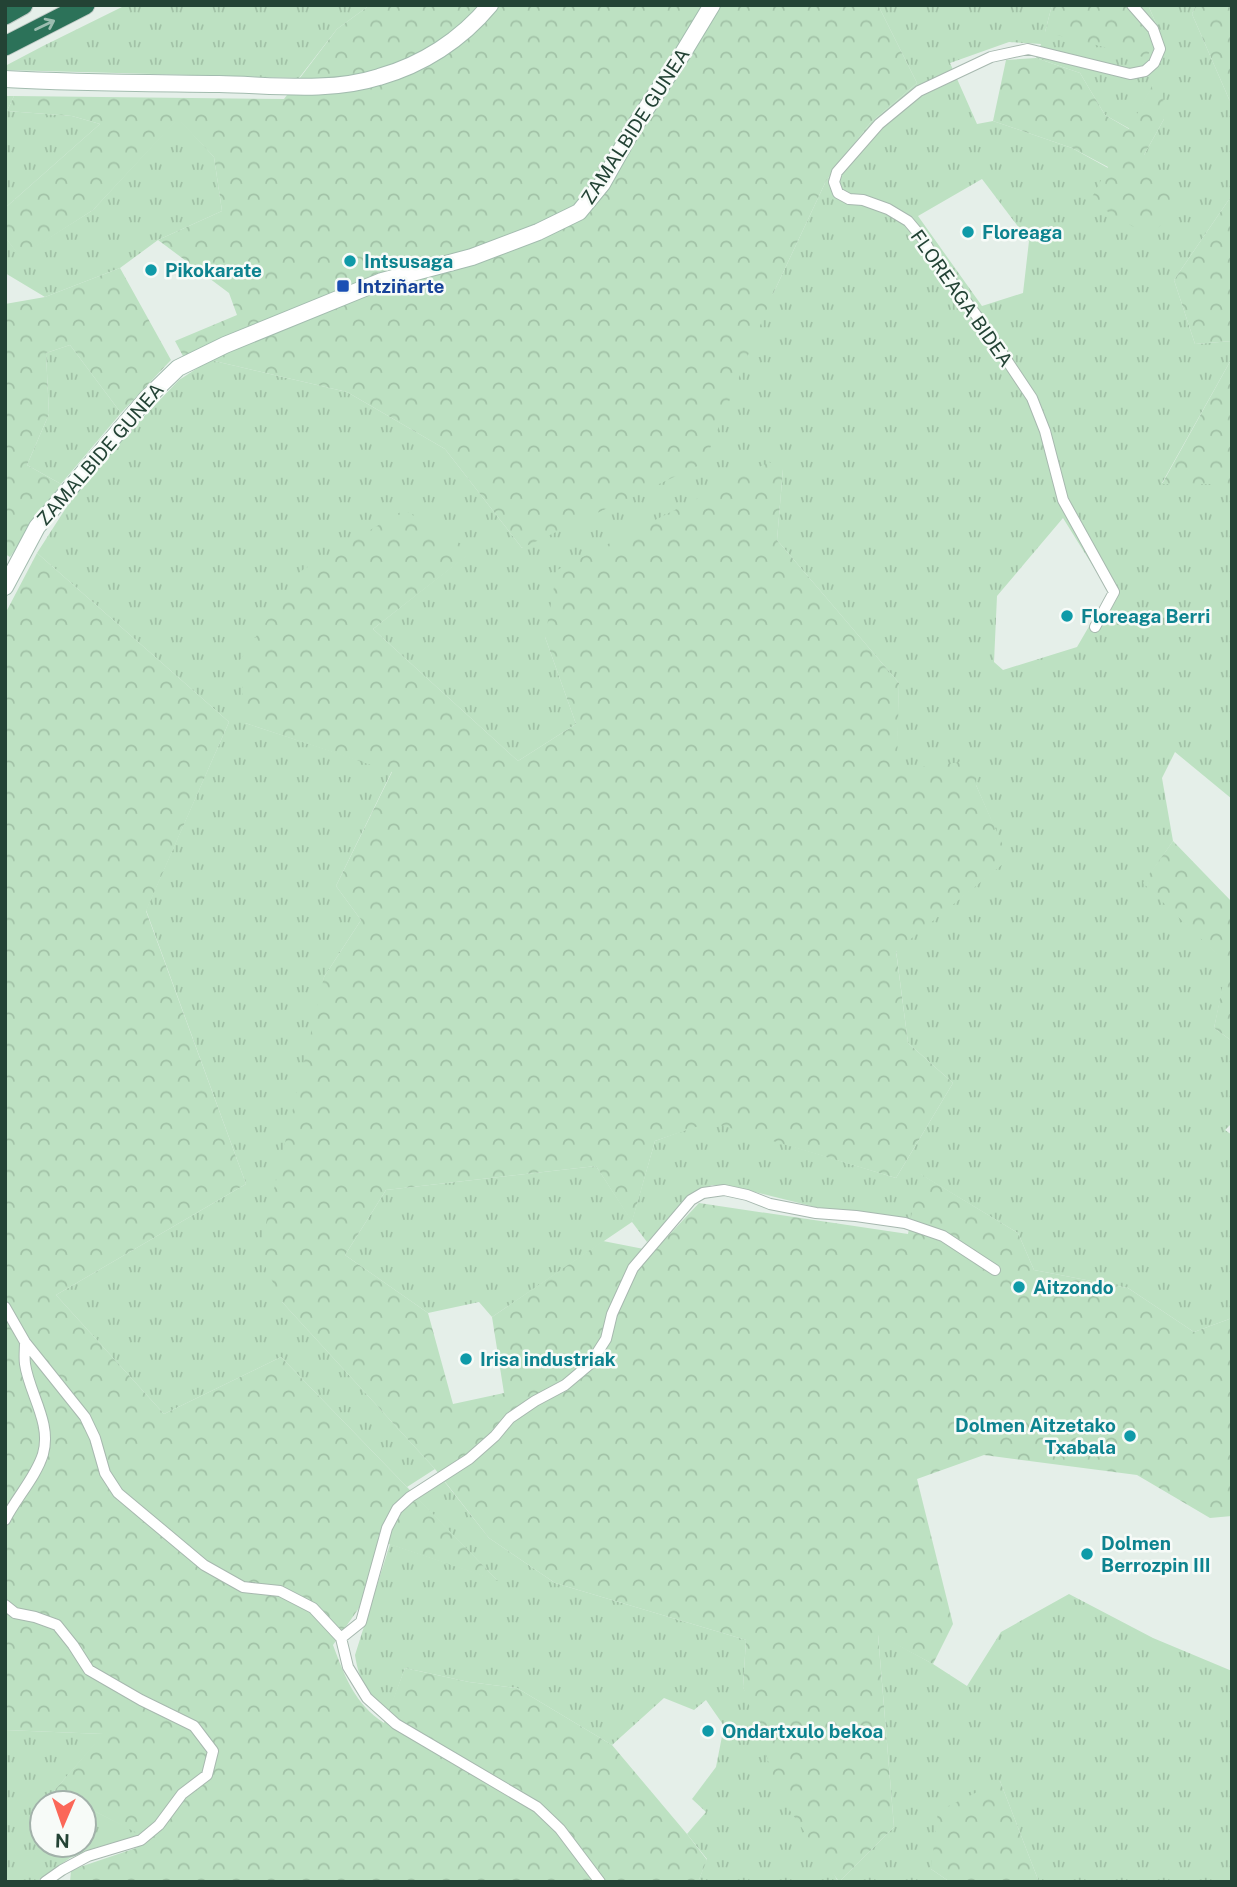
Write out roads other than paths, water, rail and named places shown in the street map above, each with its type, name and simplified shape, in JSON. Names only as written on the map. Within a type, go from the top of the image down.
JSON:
[{"type":"highway","points":[[5,15],[23,5]]},
{"type":"highway","points":[[5,46],[85,5]]},
{"type":"street","points":[[5,79],[298,86],[357,82],[419,62],[457,37],[490,5]]},
{"type":"street","name":"ZAMALBIDE GUNEA","points":[[5,587],[37,527],[147,398],[178,368],[382,281],[472,257],[538,232],[579,212],[602,184],[634,127],[712,5]]},
{"type":"street","name":"FLOREAGA BIDEA","points":[[1095,627],[1114,592],[1063,500],[1045,431],[1032,398],[908,221],[888,209],[863,200],[849,199],[838,193],[834,182],[837,172],[879,124],[919,91],[991,57],[1028,50],[1130,74],[1145,71],[1160,50],[1153,29],[1132,5]]},
{"type":"street","points":[[341,1638],[361,1622],[387,1528],[397,1508],[469,1459],[495,1436],[510,1418],[565,1385],[590,1364],[606,1339],[612,1314],[633,1268],[691,1200],[703,1193],[724,1190],[770,1204],[816,1213],[905,1223],[943,1236],[995,1270]]},
{"type":"street","points":[[5,1307],[25,1342],[85,1417],[95,1438],[105,1473],[118,1493],[204,1565],[243,1587],[280,1591],[313,1608],[341,1638],[348,1667],[368,1698],[396,1724],[537,1807],[561,1829],[600,1882]]},
{"type":"street","points":[[5,1520],[35,1472],[43,1453],[45,1438],[25,1365],[25,1342]]},
{"type":"street","points":[[5,1605],[15,1613],[57,1625],[89,1671],[194,1726],[213,1751],[208,1775],[182,1794],[159,1825],[141,1840],[88,1856],[45,1882]]},
{"type":"place","name":"Floreaga","points":[[968,232]]},
{"type":"place","name":"Intsusaga","points":[[350,261]]},
{"type":"place","name":"Pikokarate","points":[[151,270]]},
{"type":"place","name":"Intziñarte","points":[[343,286]]},
{"type":"place","name":"Floreaga Berri","points":[[1067,616]]},
{"type":"place","name":"Aitzondo","points":[[1019,1287]]},
{"type":"place","name":"Irisa industriak","points":[[466,1359]]},
{"type":"place","name":"Dolmen Aitzetako Txabala","points":[[1130,1436]]},
{"type":"place","name":"Dolmen Berrozpin III","points":[[1087,1554]]},
{"type":"place","name":"Ondartxulo bekoa","points":[[708,1731]]}]
